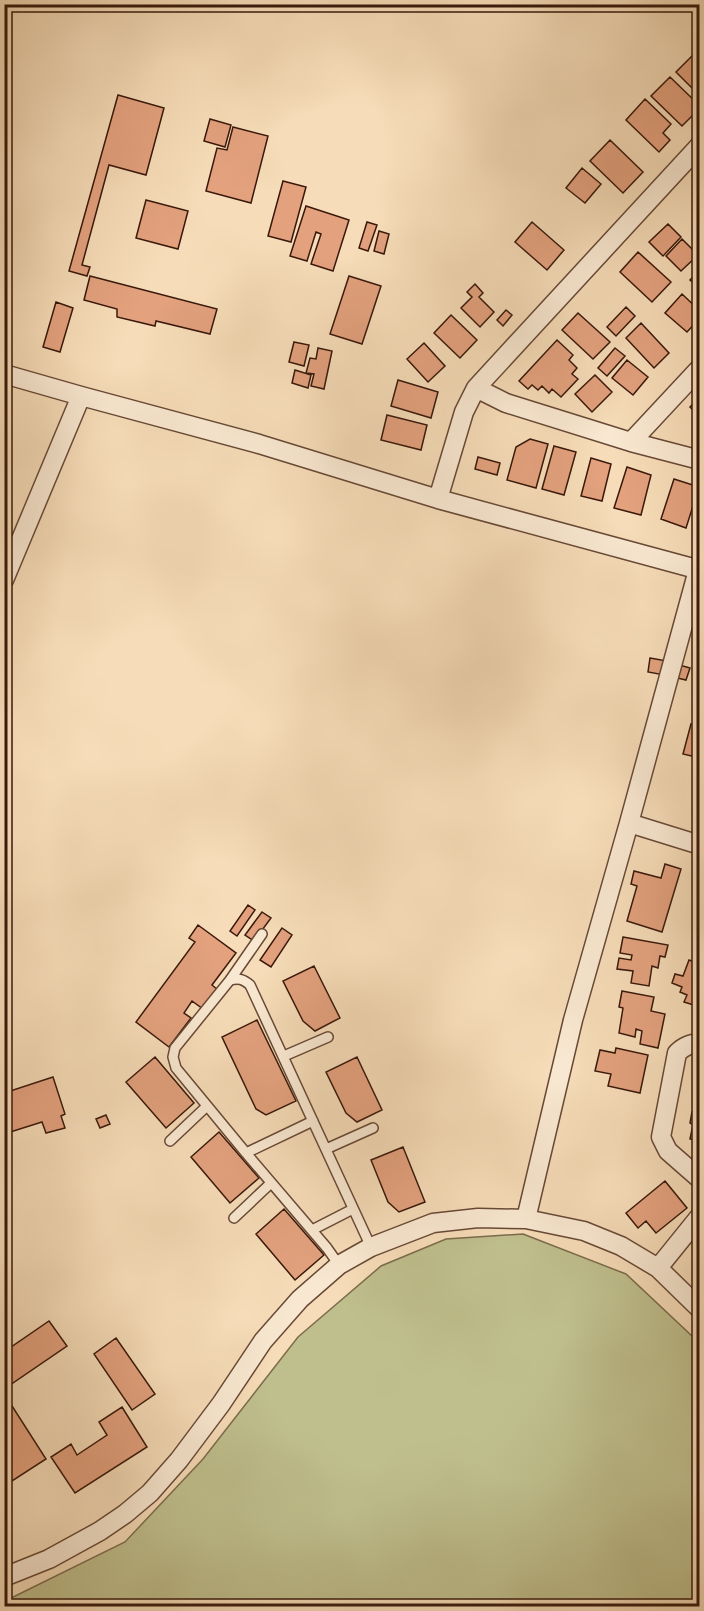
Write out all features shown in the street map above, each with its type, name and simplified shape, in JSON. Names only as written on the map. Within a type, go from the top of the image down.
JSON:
[{"type":"street","points":[[438,499],[464,412],[476,388],[699,145]]},
{"type":"street","points":[[631,442],[699,368]]},
{"type":"street","points":[[4,374],[259,444],[438,499],[699,570],[573,1020],[526,1219]]},
{"type":"street","points":[[476,388],[506,403],[631,442],[699,460]]},
{"type":"street","points":[[4,580],[81,396]]},
{"type":"street","points":[[629,823],[699,844]]},
{"type":"street","points":[[699,1042],[682,1048],[677,1053],[661,1137],[668,1151],[699,1179]]},
{"type":"street","points":[[658,1268],[699,1216]]},
{"type":"street","points":[[4,1577],[49,1560],[125,1514],[150,1493],[178,1460],[214,1414],[263,1341],[300,1299],[339,1265],[371,1247],[433,1223],[478,1218],[526,1219],[584,1231],[621,1246],[658,1268],[699,1309]]},
{"type":"lane","points":[[262,934],[230,980],[175,1048],[173,1057],[176,1068],[339,1265]]},
{"type":"lane","points":[[230,980],[237,978],[250,985],[371,1247]]},
{"type":"lane","points":[[284,1056],[328,1037]]},
{"type":"lane","points":[[170,1141],[207,1106]]},
{"type":"lane","points":[[246,1153],[313,1120]]},
{"type":"lane","points":[[326,1149],[373,1128]]},
{"type":"lane","points":[[234,1218],[272,1183]]},
{"type":"lane","points":[[312,1230],[353,1209]]},
{"type":"green space","points":[[523,1234],[626,1274],[693,1337],[699,1348],[699,1606],[5,1606],[5,1601],[125,1542],[203,1459],[298,1337],[381,1266],[446,1239]]},
{"type":"building","points":[[694,54],[700,59],[700,96],[676,72]]},
{"type":"building","points":[[670,77],[700,106],[682,126],[651,96]]},
{"type":"building","points":[[118,95],[164,108],[146,175],[109,165],[82,265],[90,267],[87,276],[69,271]]},
{"type":"building","points":[[645,99],[671,124],[663,133],[670,140],[659,152],[626,120]]},
{"type":"building","points":[[210,119],[231,125],[225,147],[204,141]]},
{"type":"building","points":[[233,127],[268,136],[251,203],[206,191],[217,148],[227,150]]},
{"type":"building","points":[[610,140],[643,172],[623,193],[590,161]]},
{"type":"building","points":[[582,168],[601,184],[585,203],[566,188]]},
{"type":"building","points":[[283,181],[306,187],[291,242],[268,236]]},
{"type":"building","points":[[146,200],[188,211],[178,249],[136,238]]},
{"type":"building","points":[[306,206],[349,220],[333,271],[311,264],[321,234],[316,232],[307,261],[290,256]]},
{"type":"building","points":[[367,222],[377,225],[368,251],[359,248]]},
{"type":"building","points":[[532,222],[564,250],[547,270],[515,242]]},
{"type":"building","points":[[668,224],[681,237],[663,256],[649,242]]},
{"type":"building","points":[[379,231],[389,234],[384,254],[374,251]]},
{"type":"building","points":[[682,239],[698,255],[681,271],[666,256]]},
{"type":"building","points":[[638,252],[671,282],[652,302],[620,272]]},
{"type":"building","points":[[700,270],[700,289],[690,280]]},
{"type":"building","points":[[90,276],[217,309],[210,334],[156,321],[155,326],[117,317],[117,309],[84,300]]},
{"type":"building","points":[[349,276],[381,286],[362,344],[330,334]]},
{"type":"building","points":[[475,284],[483,293],[479,297],[494,312],[480,327],[461,308],[472,297],[467,292]]},
{"type":"building","points":[[682,294],[700,311],[700,318],[687,332],[665,313]]},
{"type":"building","points":[[56,302],[73,308],[60,352],[43,347]]},
{"type":"building","points":[[626,307],[635,316],[616,336],[607,327]]},
{"type":"building","points":[[506,310],[512,315],[503,326],[497,320]]},
{"type":"building","points":[[578,313],[610,342],[593,359],[562,330]]},
{"type":"building","points":[[451,315],[477,340],[460,358],[434,333]]},
{"type":"building","points":[[641,323],[669,353],[654,368],[626,338]]},
{"type":"building","points":[[557,340],[573,355],[569,360],[577,368],[572,374],[578,379],[561,397],[552,389],[549,393],[542,386],[538,390],[532,385],[528,389],[519,381]]},
{"type":"building","points":[[294,342],[309,345],[304,366],[289,362]]},
{"type":"building","points":[[424,343],[445,366],[428,382],[407,359]]},
{"type":"building","points":[[318,348],[332,351],[324,389],[311,386],[314,374],[306,373],[310,358],[316,359]]},
{"type":"building","points":[[615,348],[625,356],[607,376],[598,368]]},
{"type":"building","points":[[627,360],[648,377],[633,395],[612,378]]},
{"type":"building","points":[[295,370],[311,375],[308,388],[292,383]]},
{"type":"building","points":[[595,375],[612,392],[592,412],[575,394]]},
{"type":"building","points":[[398,380],[438,392],[431,418],[391,406]]},
{"type":"building","points":[[700,397],[700,417],[690,407]]},
{"type":"building","points":[[387,415],[427,425],[421,450],[381,440]]},
{"type":"building","points":[[530,439],[548,444],[536,488],[507,480],[516,447]]},
{"type":"building","points":[[554,446],[576,452],[564,495],[542,489]]},
{"type":"building","points":[[478,457],[500,463],[497,475],[475,469]]},
{"type":"building","points":[[591,458],[611,464],[602,501],[581,496]]},
{"type":"building","points":[[627,467],[651,475],[641,515],[614,508]]},
{"type":"building","points":[[674,479],[699,487],[686,528],[661,519]]},
{"type":"building","points":[[650,658],[667,661],[664,675],[648,672]]},
{"type":"building","points":[[676,664],[690,668],[686,680],[673,677]]},
{"type":"building","points":[[691,724],[700,726],[700,758],[683,754]]},
{"type":"building","points":[[665,864],[681,869],[662,932],[627,921],[637,886],[631,884],[634,871],[661,878]]},
{"type":"building","points":[[248,905],[255,910],[237,936],[230,931]]},
{"type":"building","points":[[262,912],[271,918],[254,941],[245,935]]},
{"type":"building","points":[[198,925],[236,953],[212,985],[218,990],[203,1009],[192,1001],[184,1013],[191,1018],[169,1047],[136,1022],[195,942],[189,938]]},
{"type":"building","points":[[282,928],[292,935],[271,967],[260,960]]},
{"type":"building","points":[[623,937],[668,945],[665,957],[660,956],[658,968],[652,966],[649,986],[631,983],[633,971],[617,969],[619,958],[631,960],[632,955],[620,953]]},
{"type":"building","points":[[689,960],[700,964],[700,1007],[684,1002],[687,995],[680,992],[682,987],[672,983],[675,974],[683,976]]},
{"type":"building","points":[[314,966],[340,1018],[315,1031],[303,1021],[283,981]]},
{"type":"building","points":[[622,991],[654,997],[651,1011],[665,1014],[658,1048],[640,1044],[642,1031],[636,1029],[635,1037],[619,1033],[623,1008],[619,1007]]},
{"type":"building","points":[[257,1020],[296,1101],[266,1115],[256,1109],[222,1037]]},
{"type":"building","points":[[616,1048],[648,1055],[640,1093],[608,1086],[611,1074],[595,1071],[600,1050],[615,1053]]},
{"type":"building","points":[[155,1057],[194,1103],[166,1128],[126,1082]]},
{"type":"building","points":[[357,1057],[382,1110],[357,1122],[346,1113],[326,1072]]},
{"type":"building","points":[[53,1077],[65,1114],[61,1116],[65,1128],[46,1133],[42,1122],[4,1134],[4,1093]]},
{"type":"building","points":[[692,1112],[700,1114],[700,1141],[690,1139],[693,1125],[690,1123]]},
{"type":"building","points":[[106,1115],[110,1124],[100,1128],[96,1119]]},
{"type":"building","points":[[219,1132],[259,1178],[230,1203],[191,1157]]},
{"type":"building","points":[[403,1147],[425,1202],[399,1212],[388,1202],[371,1160]]},
{"type":"building","points":[[665,1181],[687,1208],[656,1233],[646,1221],[638,1228],[626,1213]]},
{"type":"building","points":[[284,1209],[324,1255],[295,1280],[256,1234]]},
{"type":"building","points":[[49,1321],[67,1346],[4,1389],[4,1352]]},
{"type":"building","points":[[116,1338],[155,1394],[132,1410],[94,1354]]},
{"type":"building","points":[[5,1395],[46,1459],[12,1481],[4,1469]]},
{"type":"building","points":[[122,1407],[147,1447],[75,1493],[51,1457],[71,1444],[77,1455],[107,1435],[99,1422]]}]
